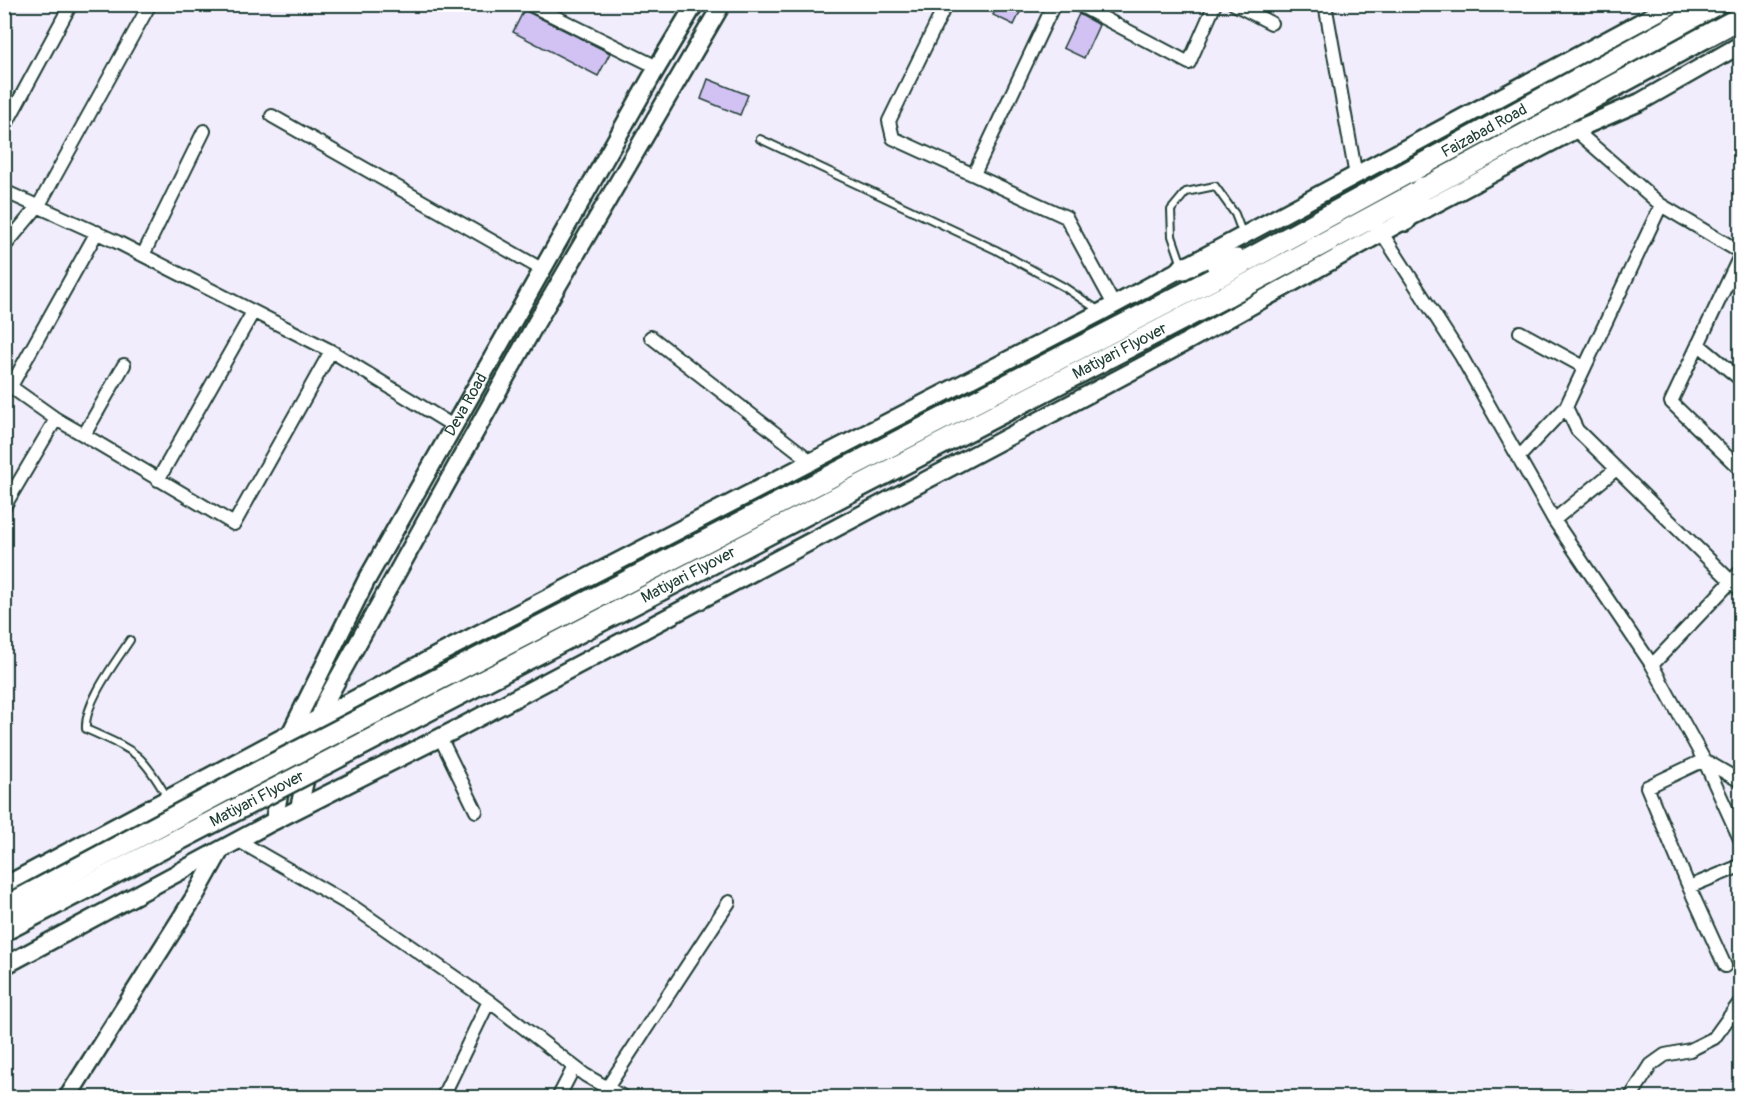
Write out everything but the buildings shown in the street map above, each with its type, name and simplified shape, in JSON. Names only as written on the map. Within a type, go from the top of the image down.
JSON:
[{"type":"highway","name":"Faizabad Road","points":[[1252,258],[1716,4]]},
{"type":"highway","name":"Faizabad Road","points":[[1376,224],[1422,188],[1740,18]]},
{"type":"highway","points":[[1405,220],[1422,188]]},
{"type":"highway","name":"Matiyari Flyover","points":[[4,930],[1226,296],[1376,224]]},
{"type":"highway","points":[[1184,268],[1252,258]]},
{"type":"highway","name":"Matiyari Flyover","points":[[4,908],[270,766],[1252,258]]},
{"type":"street","points":[[4,128],[71,4]]},
{"type":"street","points":[[4,247],[39,205],[150,4]]},
{"type":"street","points":[[529,4],[657,67]]},
{"type":"street","name":"Deva Road","points":[[274,821],[291,732],[366,581],[657,67],[695,4]]},
{"type":"street","name":"Deva Road","points":[[300,808],[319,718],[536,324],[722,4]]},
{"type":"street","points":[[946,4],[889,121],[893,138],[1066,217],[1108,308]]},
{"type":"street","points":[[974,174],[1054,4]]},
{"type":"street","points":[[1077,4],[1189,63],[1215,4]]},
{"type":"street","points":[[1234,4],[1271,23]]},
{"type":"street","points":[[1325,4],[1356,176]]},
{"type":"street","points":[[4,886],[291,732],[1184,268],[1674,4]]},
{"type":"street","points":[[4,966],[274,821],[440,737],[1160,357],[1376,224],[1405,220],[1575,130],[1640,102],[1740,45]]},
{"type":"street","points":[[272,116],[543,270]]},
{"type":"street","points":[[1575,130],[1661,205],[1740,254],[1671,402],[1740,469]]},
{"type":"street","points":[[143,255],[204,131]]},
{"type":"street","points":[[4,191],[97,232],[331,351],[455,427]]},
{"type":"street","points":[[1518,458],[1566,407],[1661,205]]},
{"type":"street","points":[[1376,224],[1461,356],[1554,520],[1652,665],[1704,760],[1740,839]]},
{"type":"street","points":[[97,232],[8,384],[56,419],[234,524],[331,351]]},
{"type":"street","points":[[158,480],[254,312]]},
{"type":"street","points":[[1520,332],[1584,367]]},
{"type":"street","points":[[651,337],[811,461]]},
{"type":"street","points":[[1698,344],[1740,379]]},
{"type":"street","points":[[84,435],[124,365]]},
{"type":"street","points":[[1566,407],[1577,430],[1615,470],[1736,586]]},
{"type":"street","points":[[4,507],[56,419]]},
{"type":"street","points":[[1554,520],[1615,470]]},
{"type":"street","points":[[1652,665],[1736,586],[1740,572]]},
{"type":"street","points":[[440,737],[476,811]]},
{"type":"street","points":[[1704,760],[1740,781]]},
{"type":"street","points":[[1704,760],[1647,787],[1725,966]]},
{"type":"street","points":[[239,841],[355,908],[489,1001],[574,1067],[625,1098]]},
{"type":"street","points":[[67,1098],[189,905],[219,852]]},
{"type":"street","points":[[1689,887],[1740,866]]},
{"type":"street","points":[[607,1088],[729,902]]},
{"type":"street","points":[[442,1098],[489,1001]]},
{"type":"street","points":[[1630,1098],[1651,1065],[1665,1055],[1690,1050],[1714,1038],[1740,1002]]},
{"type":"street","points":[[558,1098],[574,1067]]},
{"type":"lane","points":[[760,139],[996,250],[1108,308]]},
{"type":"lane","points":[[1184,268],[1172,236],[1171,210],[1186,192],[1215,186],[1235,214],[1243,236]]},
{"type":"lane","points":[[130,640],[102,685],[86,719],[86,729],[135,751],[148,765],[167,797]]}]
